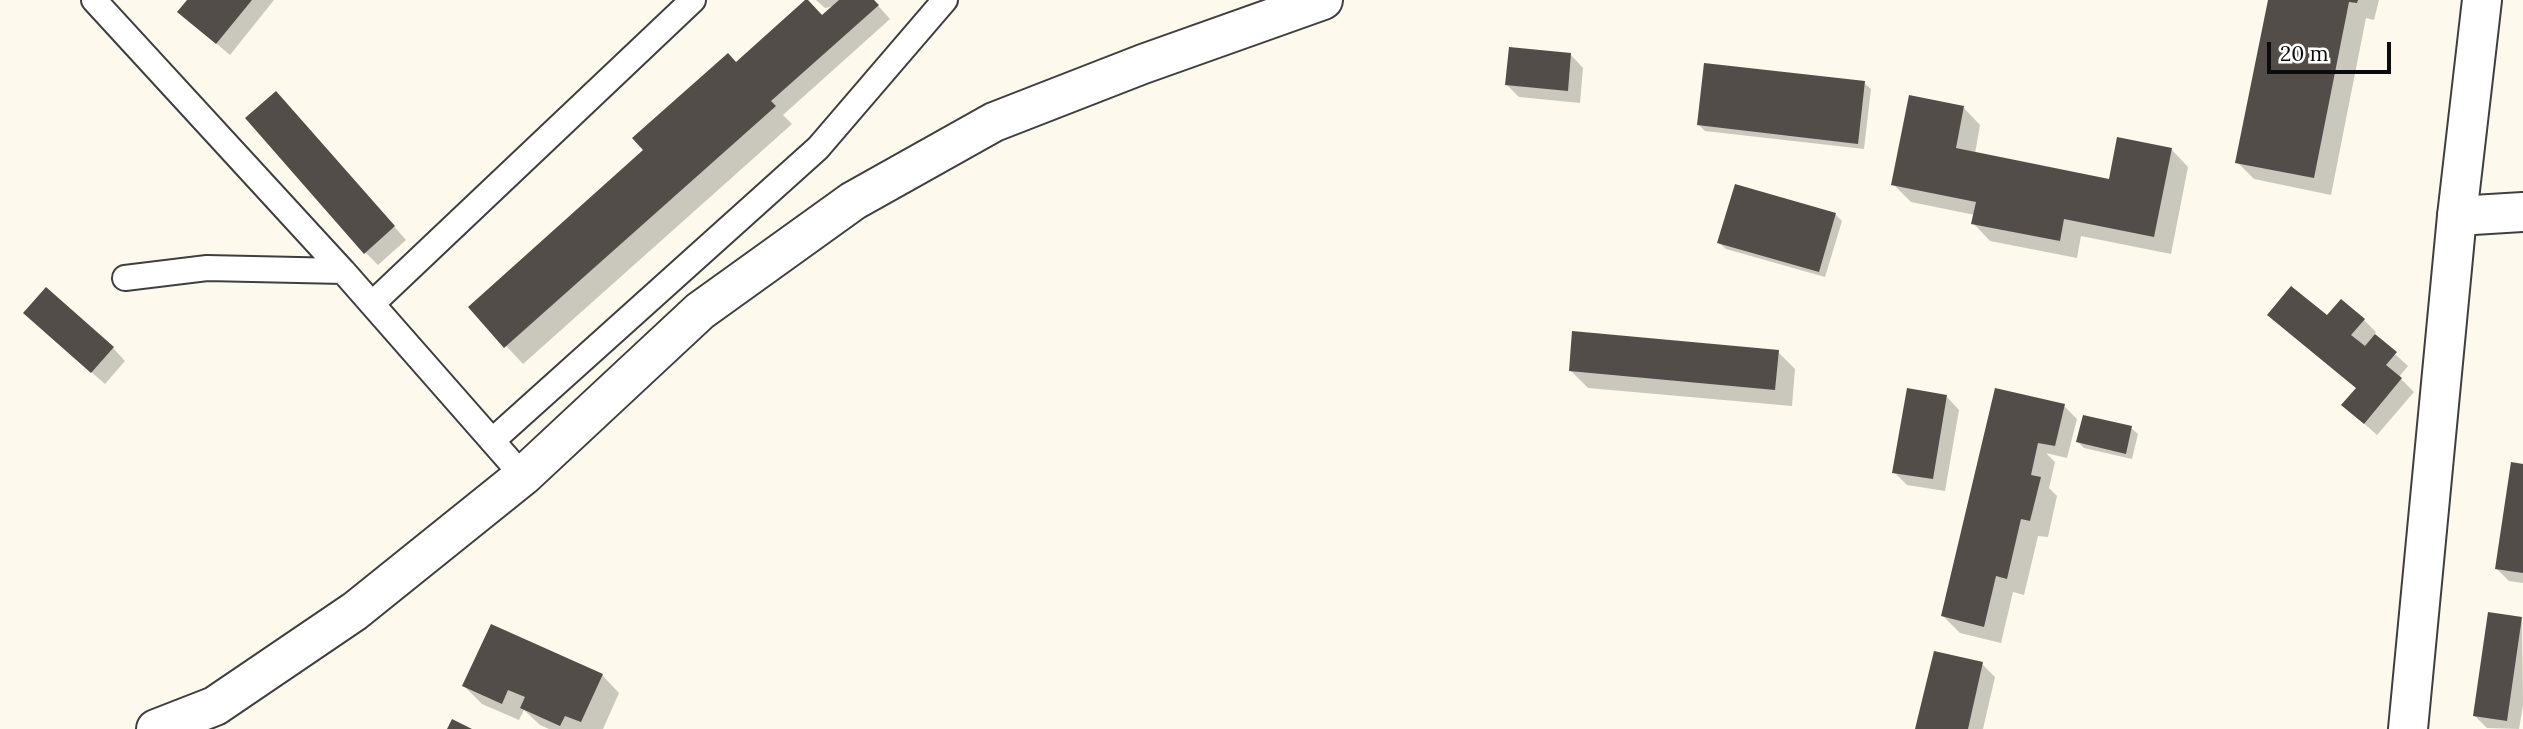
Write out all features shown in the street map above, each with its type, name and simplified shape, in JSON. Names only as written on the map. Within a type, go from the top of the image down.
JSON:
[{"type":"street","points":[[156,729],[215,706],[355,611],[523,476],[700,311],[853,201],[994,122],[1143,64],[1323,0]]},
{"type":"street","points":[[2408,729],[2457,216],[2482,0]]},
{"type":"street","points":[[2457,216],[2523,212]]},
{"type":"lane","points":[[94,0],[343,271],[523,476]]},
{"type":"lane","points":[[372,304],[693,0]]},
{"type":"lane","points":[[492,441],[818,148],[945,0]]},
{"type":"lane","points":[[125,278],[206,268],[343,271]]},
{"type":"building","points":[[187,0],[252,0],[216,44],[177,12]]},
{"type":"building","points":[[805,0],[822,15],[839,0],[874,0],[879,5],[771,101],[776,106],[504,348],[468,307],[643,150],[632,138],[728,53],[736,62]]},
{"type":"building","points":[[2268,0],[2358,0],[2357,3],[2349,2],[2314,178],[2235,163]]},
{"type":"building","points":[[1509,47],[1571,53],[1568,91],[1505,85]]},
{"type":"building","points":[[1704,63],[1865,81],[1858,144],[1697,125]]},
{"type":"building","points":[[276,91],[395,226],[364,254],[245,118]]},
{"type":"building","points":[[1909,95],[1964,106],[1956,148],[2109,179],[2117,137],[2172,148],[2154,237],[2064,219],[2060,241],[1971,224],[1976,202],[1891,185]]},
{"type":"building","points":[[1735,184],[1836,213],[1819,272],[1717,243]]},
{"type":"building","points":[[2291,286],[2327,315],[2341,299],[2365,319],[2351,335],[2365,346],[2375,334],[2397,352],[2386,365],[2402,378],[2364,424],[2341,405],[2356,388],[2267,315]]},
{"type":"building","points":[[46,287],[114,347],[91,373],[23,313]]},
{"type":"building","points":[[1572,331],[1779,350],[1775,390],[1569,371]]},
{"type":"building","points":[[1907,388],[1947,395],[1933,479],[1892,473]]},
{"type":"building","points":[[1995,388],[2065,404],[2055,446],[2038,443],[2031,475],[2041,477],[2030,521],[2021,519],[2007,579],[1996,576],[1984,627],[1941,616]]},
{"type":"building","points":[[2083,415],[2132,426],[2126,454],[2076,442]]},
{"type":"building","points":[[2511,462],[2523,464],[2523,573],[2495,569]]},
{"type":"building","points":[[2488,612],[2522,617],[2507,721],[2473,716]]},
{"type":"building","points":[[491,624],[603,674],[581,722],[565,716],[560,726],[520,708],[525,697],[508,690],[502,704],[462,686]]},
{"type":"building","points":[[1934,651],[1983,662],[1968,729],[1915,729]]},
{"type":"building","points":[[452,719],[472,729],[447,729]]}]
